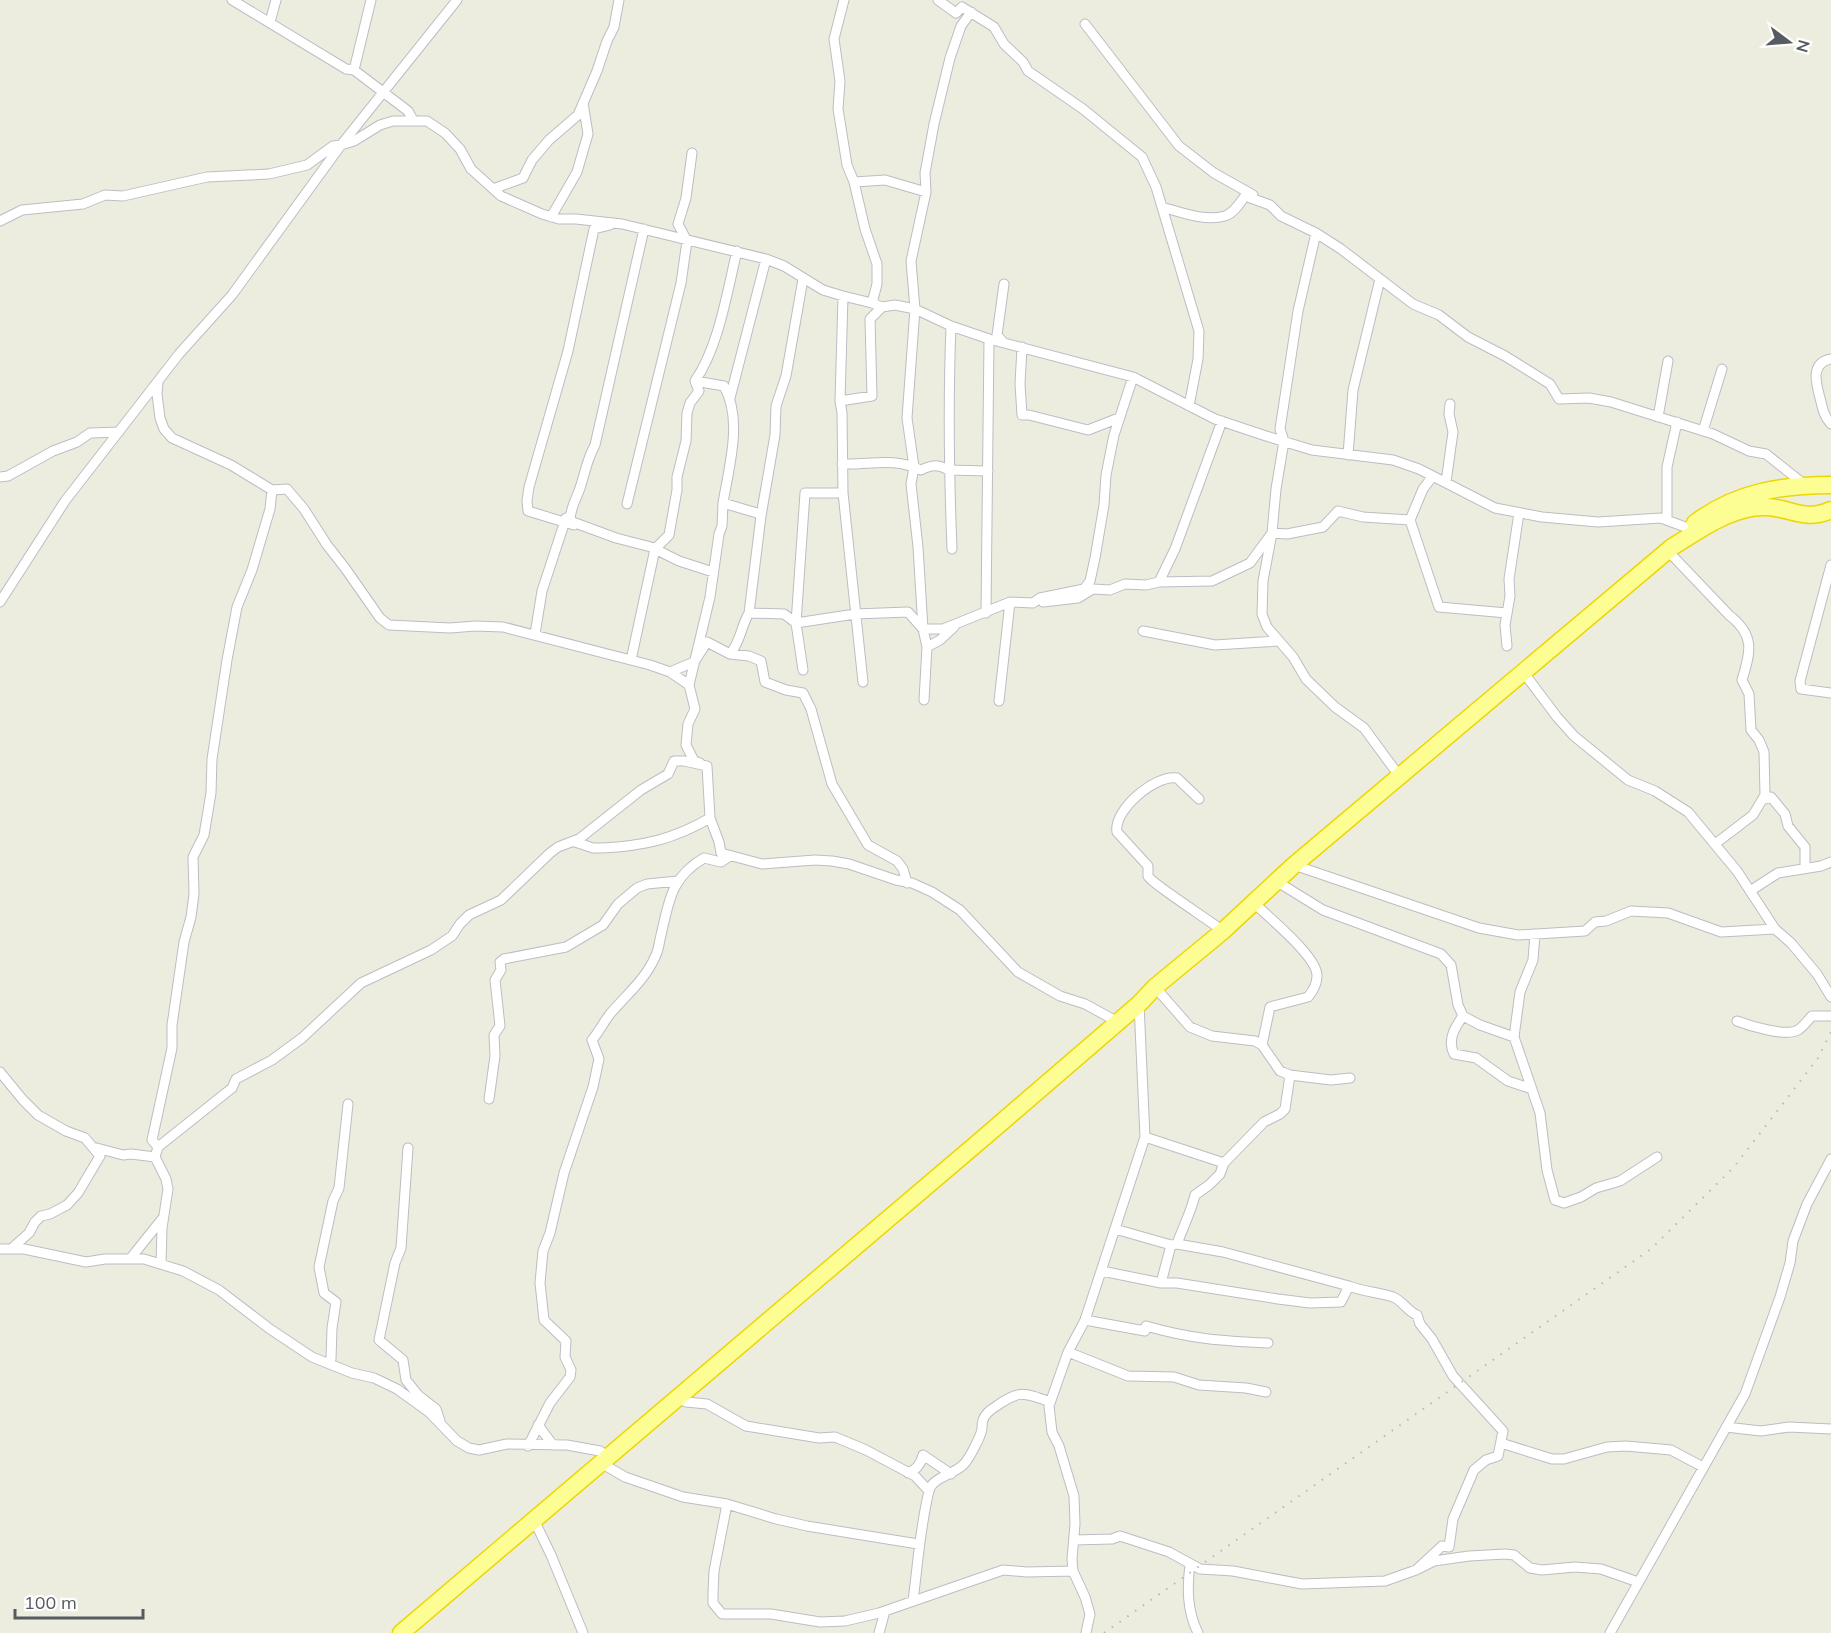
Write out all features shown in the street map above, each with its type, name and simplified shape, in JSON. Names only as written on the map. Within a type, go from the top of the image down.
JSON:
[{"type":"highway","points":[[401,1633],[981,1140],[1139,1004],[1155,987],[1223,931],[1294,865],[1670,549],[1688,528],[1718,507],[1737,498],[1768,489],[1831,485]]},
{"type":"highway","points":[[1670,549],[1728,516],[1756,507],[1768,507],[1808,515],[1817,515],[1831,510]]},
{"type":"street","points":[[233,0],[346,69],[354,70],[408,111],[413,120]]},
{"type":"street","points":[[270,22],[276,0]]},
{"type":"street","points":[[354,70],[371,0]]},
{"type":"street","points":[[0,602],[65,501],[159,380],[232,295],[341,145],[457,0]]},
{"type":"street","points":[[493,189],[523,178],[532,160],[549,140],[578,115],[614,27],[619,0]]},
{"type":"street","points":[[844,0],[834,39],[840,81],[838,109],[847,165],[877,264],[877,284],[872,303]]},
{"type":"street","points":[[938,0],[956,13],[962,7],[994,27],[1004,44],[1028,71],[1083,109],[1142,157],[1156,187],[1199,331],[1198,359],[1189,406]]},
{"type":"street","points":[[924,700],[927,647],[923,629],[911,484],[914,467],[907,418],[915,309],[911,261],[926,192],[925,173],[950,58],[961,26],[972,12]]},
{"type":"street","points":[[1084,24],[1179,146],[1214,173],[1270,205],[1281,216],[1316,233],[1341,249],[1413,304],[1439,315],[1468,337],[1505,356],[1550,384],[1559,399],[1600,400],[1703,431],[1749,451],[1766,454],[1807,486]]},
{"type":"street","points":[[551,217],[577,172],[588,134],[583,103]]},
{"type":"street","points":[[0,221],[22,210],[83,204],[105,195],[123,196],[207,177],[269,174],[307,165],[333,146],[354,141],[380,125],[393,121],[427,121],[445,133],[460,149],[471,169],[501,196],[551,217],[615,223],[766,260],[784,266],[823,290],[843,297],[882,307],[895,305],[915,309],[951,326],[989,339],[1133,377],[1222,421],[1312,450],[1393,460],[1446,482],[1495,508],[1598,522],[1661,518],[1688,528]]},
{"type":"street","points":[[627,504],[681,283],[687,241],[678,224],[686,198],[692,153]]},
{"type":"street","points":[[854,182],[885,180],[926,192]]},
{"type":"street","points":[[1162,207],[1202,217],[1225,216],[1235,209],[1245,196],[1270,205]]},
{"type":"street","points":[[615,223],[594,229],[568,351],[529,487],[528,511],[655,549],[680,561],[713,572]]},
{"type":"street","points":[[611,536],[570,521],[570,509],[595,446],[644,229]]},
{"type":"street","points":[[1316,233],[1298,311],[1281,429],[1284,441],[1275,489],[1272,533],[1261,603],[1262,614],[1267,627],[1293,657],[1306,679],[1335,707],[1364,728],[1400,777]]},
{"type":"street","points":[[695,381],[707,364],[726,298],[736,251]]},
{"type":"street","points":[[707,766],[694,761],[686,745],[688,724],[695,709],[689,685],[710,597],[722,526],[733,436],[730,398],[766,260]]},
{"type":"street","points":[[730,654],[741,638],[745,618],[749,613],[761,516],[775,435],[776,406],[786,376],[803,279]]},
{"type":"street","points":[[1348,455],[1353,390],[1380,279]]},
{"type":"street","points":[[1003,342],[997,335],[1004,284]]},
{"type":"street","points":[[843,297],[840,401],[843,493],[863,682]]},
{"type":"street","points":[[840,401],[872,396],[870,319],[882,307]]},
{"type":"street","points":[[951,326],[948,470],[952,549]]},
{"type":"street","points":[[986,613],[989,339]]},
{"type":"street","points":[[1022,347],[1020,384],[1022,415],[1088,429],[1119,418]]},
{"type":"street","points":[[1831,359],[1819,366],[1815,373],[1815,384],[1823,414],[1831,424]]},
{"type":"street","points":[[1658,417],[1668,361]]},
{"type":"street","points":[[1703,431],[1722,369]]},
{"type":"street","points":[[1093,589],[1109,454],[1133,377]]},
{"type":"street","points":[[159,380],[157,393],[160,418],[164,429],[172,438],[231,465],[272,490],[287,489],[380,618],[389,625],[450,628],[503,627],[670,672],[689,685]]},
{"type":"street","points":[[695,381],[724,386],[730,398]]},
{"type":"street","points":[[631,660],[655,549],[669,535],[677,477],[686,441],[687,414],[690,403],[699,391],[695,381]]},
{"type":"street","points":[[1446,482],[1453,432],[1449,414],[1450,404]]},
{"type":"street","points":[[1159,582],[1175,549],[1222,421]]},
{"type":"street","points":[[1667,520],[1667,467],[1677,422]]},
{"type":"street","points":[[0,477],[8,476],[77,442],[90,433],[119,432]]},
{"type":"street","points":[[842,464],[863,465],[878,461],[891,461],[921,470],[931,465],[943,466],[948,470],[988,471]]},
{"type":"street","points":[[1433,476],[1423,489],[1410,520],[1439,607],[1507,613]]},
{"type":"street","points":[[159,1148],[152,1140],[172,1048],[172,1025],[184,942],[191,917],[194,894],[193,857],[204,835],[211,793],[212,759],[237,607],[255,561],[270,509],[272,490]]},
{"type":"street","points":[[802,670],[796,623],[805,493],[843,493]]},
{"type":"street","points":[[535,634],[542,591],[573,495]]},
{"type":"street","points":[[723,503],[758,513],[761,516]]},
{"type":"street","points":[[1033,603],[1041,598],[1084,589],[1090,581],[1104,505]]},
{"type":"street","points":[[1272,533],[1287,534],[1323,527],[1338,511],[1363,517],[1410,520]]},
{"type":"street","points":[[1507,646],[1505,625],[1510,596],[1509,579],[1519,513]]},
{"type":"street","points":[[749,613],[784,614],[796,623],[855,614],[908,612],[923,629],[943,629],[1010,602],[1033,603],[1078,598],[1093,589],[1110,591],[1125,584],[1212,581],[1250,562],[1272,533]]},
{"type":"street","points":[[1670,549],[1729,615],[1739,622],[1747,635],[1749,656],[1742,680],[1749,694],[1751,730],[1759,740],[1764,752],[1765,795],[1753,815],[1715,844]]},
{"type":"street","points":[[1831,565],[1800,681],[1801,689],[1831,693]]},
{"type":"street","points":[[999,701],[1010,602]]},
{"type":"street","points":[[927,647],[940,640],[963,620]]},
{"type":"street","points":[[1143,631],[1215,645],[1278,641]]},
{"type":"street","points":[[670,672],[694,662],[707,642],[730,654],[749,656],[760,661],[765,682],[786,690],[803,693],[811,710],[832,784],[868,845],[897,861],[903,869],[907,883]]},
{"type":"street","points":[[1524,673],[1574,736],[1628,780],[1655,791],[1688,812],[1737,871],[1775,928],[1810,965],[1831,997]]},
{"type":"street","points":[[154,1157],[159,1148],[232,1088],[236,1078],[272,1060],[302,1038],[361,983],[444,942],[469,915],[501,900],[550,853],[558,847],[575,842],[641,790],[668,774],[674,761],[707,766]]},
{"type":"street","points":[[707,766],[710,818],[721,853],[762,864],[815,860],[849,864],[932,892],[960,910],[1018,972],[1060,996],[1085,1004],[1118,1022]]},
{"type":"street","points":[[1199,799],[1177,778],[1163,778],[1127,804],[1118,816],[1117,832],[1148,866],[1148,875],[1157,886],[1177,897],[1223,931]]},
{"type":"street","points":[[1762,800],[1771,797],[1785,814],[1788,826],[1805,848],[1805,867]]},
{"type":"street","points":[[575,842],[592,848],[602,848],[663,840],[688,831],[710,818]]},
{"type":"street","points":[[528,1446],[555,1395],[570,1377],[571,1370],[565,1357],[566,1341],[544,1320],[540,1283],[543,1251],[550,1233],[564,1173],[593,1087],[599,1059],[592,1040],[602,1030],[608,1016],[644,977],[656,955],[669,898],[678,881],[695,863],[704,858],[721,862],[730,856]]},
{"type":"street","points":[[1750,891],[1778,873],[1821,866],[1831,862]]},
{"type":"street","points":[[1294,865],[1479,928],[1518,935],[1585,932],[1595,922],[1606,921],[1631,911],[1668,913],[1721,932],[1775,928]]},
{"type":"street","points":[[489,1099],[495,1056],[494,1035],[500,1026],[495,980],[501,970],[500,962],[504,959],[566,947],[603,925],[618,904],[637,888],[678,881]]},
{"type":"street","points":[[1276,881],[1323,910],[1441,954],[1451,965],[1458,1005],[1463,1016],[1480,1025],[1514,1037]]},
{"type":"street","points":[[1253,902],[1312,960],[1317,976],[1308,997],[1270,1007],[1262,1045]]},
{"type":"street","points":[[1535,934],[1533,960],[1520,992],[1514,1037],[1540,1113],[1547,1170],[1556,1200],[1564,1203],[1596,1188],[1620,1181],[1657,1157]]},
{"type":"street","points":[[1155,987],[1190,1027],[1212,1036],[1245,1038],[1262,1045],[1280,1071],[1290,1075],[1331,1080],[1350,1078]]},
{"type":"street","points":[[1086,1633],[1090,1614],[1073,1571],[1074,1496],[1059,1446],[1052,1432],[1050,1402],[1068,1352],[1085,1320],[1145,1137],[1139,1004]]},
{"type":"street","points":[[1463,1016],[1451,1038],[1450,1047],[1454,1054],[1476,1058],[1508,1081],[1532,1089]]},
{"type":"street","points":[[1737,1021],[1753,1027],[1792,1032],[1799,1029],[1812,1016],[1831,1016]]},
{"type":"street","points":[[0,1072],[22,1100],[38,1115],[66,1131],[85,1138],[100,1156]]},
{"type":"street","points":[[1161,1282],[1174,1244],[1191,1211],[1195,1195],[1205,1190],[1220,1174],[1224,1163],[1264,1122],[1285,1109],[1290,1075]]},
{"type":"street","points":[[328,1364],[331,1359],[336,1302],[324,1293],[319,1267],[333,1201],[339,1188],[348,1104]]},
{"type":"street","points":[[1145,1137],[1224,1163]]},
{"type":"street","points":[[93,1147],[123,1155]]},
{"type":"street","points":[[408,1148],[401,1248],[395,1263],[379,1340],[403,1360],[406,1380],[418,1395],[436,1409],[441,1425]]},
{"type":"street","points":[[100,1156],[131,1154],[154,1157]]},
{"type":"street","points":[[11,1249],[29,1233],[40,1216],[50,1214],[67,1205],[78,1193],[100,1156]]},
{"type":"street","points":[[154,1157],[166,1179],[168,1189],[163,1217],[161,1264]]},
{"type":"street","points":[[1610,1633],[1745,1394],[1780,1297],[1790,1263],[1793,1241],[1801,1219],[1831,1159]]},
{"type":"street","points":[[130,1258],[163,1217]]},
{"type":"street","points":[[1115,1229],[1174,1244],[1233,1254],[1364,1292],[1376,1291],[1395,1298],[1404,1304],[1409,1312],[1417,1315],[1420,1324],[1432,1339],[1453,1376],[1503,1431],[1498,1456],[1486,1460],[1474,1470],[1453,1520],[1449,1546],[1442,1546],[1416,1570]]},
{"type":"street","points":[[0,1249],[24,1249],[86,1262],[144,1259],[183,1271],[219,1290],[312,1357],[352,1373],[374,1378],[397,1389],[429,1412],[456,1441],[469,1448],[479,1450],[507,1444],[589,1448],[600,1451],[605,1460],[625,1477],[683,1497],[726,1504],[807,1526],[918,1544]]},
{"type":"street","points":[[1102,1271],[1161,1282],[1310,1302],[1341,1302],[1349,1286]]},
{"type":"street","points":[[1085,1320],[1145,1331],[1146,1326],[1190,1338],[1268,1343]]},
{"type":"street","points":[[1068,1352],[1128,1376],[1174,1377],[1199,1385],[1246,1388],[1266,1392]]},
{"type":"street","points":[[913,1600],[918,1544],[933,1482],[964,1465],[973,1450],[975,1441],[980,1437],[982,1421],[987,1413],[1010,1396],[1031,1395],[1050,1402]]},
{"type":"street","points":[[677,1397],[686,1402],[707,1404],[746,1426],[819,1438],[835,1437],[866,1450],[915,1476],[929,1491]]},
{"type":"street","points":[[538,1425],[553,1445]]},
{"type":"street","points":[[1726,1428],[1761,1431],[1789,1427],[1831,1429]]},
{"type":"street","points":[[1501,1443],[1552,1459],[1564,1459],[1607,1447],[1626,1446],[1671,1450],[1703,1467]]},
{"type":"street","points":[[908,1473],[915,1470],[923,1455],[951,1474]]},
{"type":"street","points":[[726,1504],[712,1593],[713,1604],[722,1614],[771,1614],[820,1622],[845,1621],[885,1611],[1003,1570],[1073,1571]]},
{"type":"street","points":[[534,1520],[583,1633]]},
{"type":"street","points":[[1074,1540],[1112,1539],[1120,1536],[1169,1552],[1200,1569],[1233,1571],[1302,1584],[1385,1581],[1447,1558],[1505,1554],[1514,1556],[1530,1568],[1542,1570],[1575,1567],[1601,1569],[1638,1582]]},
{"type":"street","points":[[1190,1564],[1188,1604],[1198,1633]]},
{"type":"street","points":[[879,1633],[885,1611]]},
{"type":"railway","points":[[1104,1633],[1651,1249],[1734,1167],[1818,1058],[1831,1032]]}]
